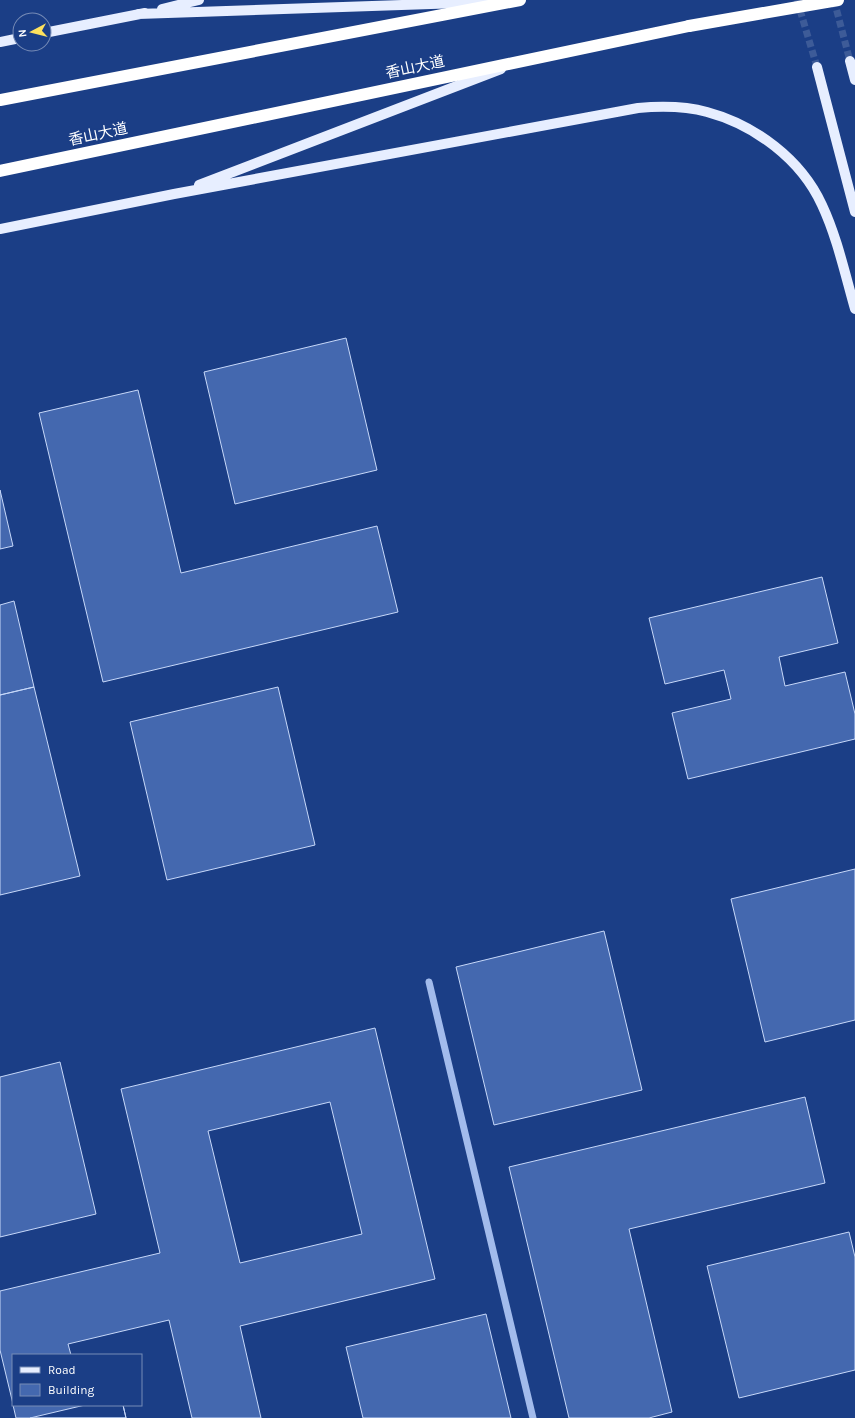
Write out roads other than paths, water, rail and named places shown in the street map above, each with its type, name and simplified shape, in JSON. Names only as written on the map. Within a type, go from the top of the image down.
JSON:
[{"type":"highway","points":[[0,100],[517,0]]},
{"type":"highway","name":"香山大道","points":[[0,171],[689,26],[838,0]]},
{"type":"main road","points":[[52,31],[199,0]]},
{"type":"main road","points":[[138,14],[517,0]]},
{"type":"main road","points":[[0,42],[12,40]]},
{"type":"main road","points":[[174,194],[525,60]]},
{"type":"main road","points":[[850,61],[855,80]]},
{"type":"main road","points":[[817,67],[855,212]]},
{"type":"main road","points":[[0,229],[174,194],[638,108],[661,106],[684,108],[707,112],[747,128],[774,145],[792,162],[822,203],[831,227],[855,309]]},
{"type":"lane","points":[[429,982],[533,1418]]},
{"type":"tunnel","points":[[797,0],[817,67]]},
{"type":"tunnel","points":[[834,0],[850,61]]}]
